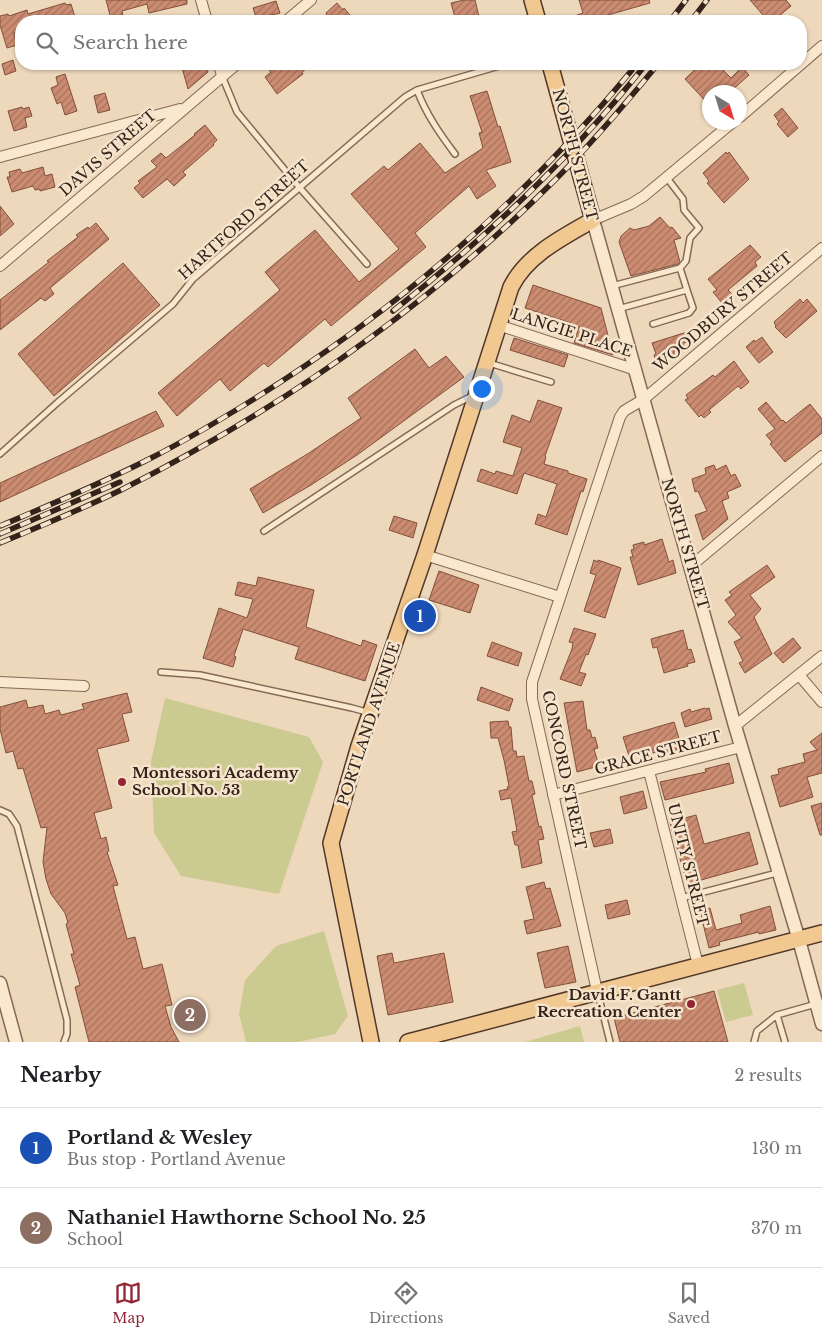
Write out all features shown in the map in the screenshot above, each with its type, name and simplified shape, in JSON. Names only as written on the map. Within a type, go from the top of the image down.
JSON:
[{"type":"main road","points":[[532,0],[536,15]]},
{"type":"main road","name":"NORTH STREET","points":[[552,70],[593,220]]},
{"type":"main road","name":"PORTLAND AVENUE","points":[[371,1042],[331,843],[370,714],[425,555],[511,287],[519,272],[554,242],[593,220]]},
{"type":"main road","points":[[408,1042],[822,933]]},
{"type":"street","points":[[201,0],[205,15]]},
{"type":"street","points":[[293,15],[311,0]]},
{"type":"street","points":[[807,59],[822,46]]},
{"type":"street","points":[[220,70],[222,76]]},
{"type":"street","name":"DAVIS STREET","points":[[0,266],[230,70]]},
{"type":"street","points":[[747,111],[794,70]]},
{"type":"street","points":[[0,157],[183,109]]},
{"type":"street","points":[[593,220],[631,204],[667,178],[724,130]]},
{"type":"street","name":"NORTH STREET","points":[[593,220],[735,726],[822,1024]]},
{"type":"street","name":"WOODBURY STREET","points":[[644,399],[822,248]]},
{"type":"street","name":"LANGIE PLACE","points":[[498,325],[636,370]]},
{"type":"street","name":"CONCORD STREET","points":[[597,991],[531,689],[617,423],[624,411],[644,399]]},
{"type":"street","points":[[691,566],[822,456]]},
{"type":"street","points":[[425,555],[560,597]]},
{"type":"street","points":[[735,726],[822,656]]},
{"type":"street","points":[[799,675],[822,702]]},
{"type":"street","points":[[0,682],[84,686]]},
{"type":"street","name":"GRACE STREET","points":[[553,796],[741,747]]},
{"type":"street","name":"UNITY STREET","points":[[649,771],[698,965]]},
{"type":"street","points":[[0,983],[16,1042]]},
{"type":"lane","name":"HARTFORD STREET","points":[[0,454],[173,304],[193,279],[404,97],[417,90],[485,70]]},
{"type":"lane","points":[[222,76],[237,112],[299,187],[367,264]]},
{"type":"lane","points":[[417,90],[422,104],[439,133],[455,154]]},
{"type":"lane","points":[[611,286],[680,268],[686,261],[690,238],[699,228],[684,210],[683,199],[667,178]]},
{"type":"lane","points":[[653,324],[689,313],[693,308],[680,268]]},
{"type":"lane","points":[[618,310],[687,290]]},
{"type":"lane","points":[[487,362],[551,382]]},
{"type":"lane","points":[[264,531],[454,405],[476,394]]},
{"type":"lane","points":[[161,672],[200,675],[352,708],[370,714]]},
{"type":"lane","points":[[0,810],[9,814],[17,826],[67,1020],[67,1034],[64,1042]]},
{"type":"lane","points":[[681,898],[779,872]]},
{"type":"lane","points":[[597,991],[610,1042]]},
{"type":"lane","points":[[754,1042],[757,1031],[777,1015],[816,1004]]},
{"type":"lane","points":[[777,1015],[785,1042]]},
{"type":"shaded area","points":[[165,698],[309,737],[323,762],[279,894],[181,876],[154,833],[151,761]]},
{"type":"shaded area","points":[[324,931],[348,1016],[335,1034],[298,1042],[246,1042],[239,1014],[245,980],[276,946]]},
{"type":"shaded area","points":[[744,983],[753,1015],[726,1022],[717,990]]},
{"type":"shaded area","points":[[580,1026],[584,1042],[525,1042]]},
{"type":"building","points":[[106,0],[187,0],[187,4],[149,13],[147,4],[122,11],[123,15],[110,15]]},
{"type":"building","points":[[475,0],[479,15],[454,15],[451,3]]},
{"type":"building","points":[[579,0],[649,0],[650,3],[608,15],[577,15],[583,13]]},
{"type":"building","points":[[750,0],[786,0],[791,6],[780,15],[763,15]]},
{"type":"building","points":[[276,1],[280,13],[255,15],[253,8]]},
{"type":"building","points":[[65,3],[66,5],[71,4],[74,15],[15,15],[15,46],[7,48],[0,25],[0,16],[8,14],[9,16],[27,10],[28,14]]},
{"type":"building","points":[[337,3],[350,15],[327,15],[326,13]]},
{"type":"building","points":[[13,60],[16,71],[5,75],[2,64]]},
{"type":"building","points":[[183,70],[208,70],[208,72],[188,89]]},
{"type":"building","points":[[269,70],[304,70],[302,72],[303,74],[277,94],[265,77],[271,72]]},
{"type":"building","points":[[695,70],[723,70],[731,78],[739,70],[745,70],[749,75],[738,85],[702,85],[702,97],[685,79]]},
{"type":"building","points":[[65,74],[77,111],[65,115],[61,102],[57,104],[51,88],[58,85],[56,77]]},
{"type":"building","points":[[487,91],[511,162],[486,170],[496,186],[477,199],[469,186],[415,233],[426,247],[331,326],[325,319],[268,367],[264,363],[230,391],[220,379],[177,416],[158,393],[280,290],[265,272],[315,230],[359,282],[399,249],[351,194],[384,166],[388,170],[420,143],[445,173],[483,148],[479,133],[482,132],[470,96]]},
{"type":"building","points":[[105,93],[110,110],[98,113],[94,96]]},
{"type":"building","points":[[22,107],[23,109],[29,107],[32,116],[25,118],[27,127],[14,131],[8,111]]},
{"type":"building","points":[[782,108],[798,128],[788,137],[777,124],[779,122],[774,115]]},
{"type":"building","points":[[205,125],[217,140],[214,145],[183,172],[186,175],[174,186],[167,179],[143,198],[134,188],[140,183],[138,181],[157,167],[151,161],[161,153],[166,158]]},
{"type":"building","points":[[726,152],[727,154],[729,152],[749,179],[724,203],[707,183],[709,181],[703,173]]},
{"type":"building","points":[[43,167],[45,176],[52,174],[55,187],[40,191],[40,189],[35,190],[33,186],[12,192],[7,177],[10,177],[9,172],[20,169],[22,173]]},
{"type":"building","points":[[0,206],[14,224],[0,236]]},
{"type":"building","points":[[660,217],[681,238],[674,240],[680,262],[631,276],[619,242],[621,236],[630,228],[634,230],[649,226]]},
{"type":"building","points":[[96,223],[109,239],[50,288],[54,294],[45,301],[41,298],[0,330],[0,300],[49,262],[47,261],[78,237],[76,235],[88,227],[89,229]]},
{"type":"building","points":[[750,245],[761,257],[755,262],[757,266],[728,290],[732,294],[722,303],[713,292],[717,290],[708,279]]},
{"type":"building","points":[[123,263],[160,305],[54,396],[18,354]]},
{"type":"building","points":[[533,285],[601,308],[613,355],[574,343],[579,327],[525,308]]},
{"type":"building","points":[[800,299],[803,303],[807,299],[817,311],[786,338],[775,327],[774,322]]},
{"type":"building","points":[[687,332],[689,342],[683,343],[684,346],[678,347],[679,350],[674,351],[674,355],[658,368],[652,343]]},
{"type":"building","points":[[762,337],[773,352],[759,363],[746,347],[754,340],[755,342]]},
{"type":"building","points":[[514,338],[568,355],[564,367],[510,350]]},
{"type":"building","points":[[415,349],[429,368],[446,356],[464,377],[357,455],[263,513],[250,489],[361,418],[348,398]]},
{"type":"building","points":[[734,361],[749,382],[741,389],[738,386],[709,410],[711,412],[704,418],[701,415],[699,417],[685,400],[688,398],[686,395],[713,375],[715,377]]},
{"type":"building","points":[[538,400],[562,408],[544,464],[587,479],[583,492],[581,491],[567,535],[535,524],[538,514],[546,517],[557,484],[524,473],[517,494],[477,481],[481,469],[495,474],[496,471],[513,476],[522,448],[503,442],[512,415],[530,422]]},
{"type":"building","points":[[766,402],[782,421],[786,423],[810,404],[822,419],[822,433],[785,462],[770,444],[772,442],[766,435],[775,429],[758,409]]},
{"type":"building","points":[[156,411],[164,426],[0,502],[0,483]]},
{"type":"building","points":[[714,465],[716,470],[726,465],[731,476],[735,474],[741,486],[727,492],[729,498],[722,501],[728,519],[703,540],[695,515],[707,511],[698,491],[695,492],[692,479],[706,474],[705,468]]},
{"type":"building","points":[[394,516],[417,523],[413,538],[389,530]]},
{"type":"building","points":[[662,539],[669,562],[673,560],[676,573],[638,585],[630,557],[633,557],[631,550],[634,549],[633,545],[644,542],[644,545]]},
{"type":"building","points":[[594,560],[621,568],[605,618],[584,611],[596,575],[590,573]]},
{"type":"building","points":[[767,565],[775,577],[750,595],[761,609],[754,617],[772,654],[745,673],[739,663],[743,661],[734,642],[742,638],[728,622],[736,615],[725,600],[732,595],[729,592]]},
{"type":"building","points":[[439,571],[479,585],[470,613],[429,600]]},
{"type":"building","points":[[258,577],[314,590],[306,627],[361,646],[363,640],[377,645],[365,681],[295,659],[299,647],[243,629],[234,656],[236,657],[233,667],[203,658],[219,608],[247,618],[253,599],[235,595],[238,582],[256,586]]},
{"type":"building","points":[[574,628],[596,634],[579,672],[586,674],[581,686],[560,679],[572,649],[573,643],[569,642]]},
{"type":"building","points":[[683,630],[688,650],[691,649],[695,662],[664,673],[657,647],[653,648],[651,639]]},
{"type":"building","points":[[793,638],[801,648],[783,663],[774,653]]},
{"type":"building","points":[[492,642],[522,653],[518,666],[487,656]]},
{"type":"building","points":[[481,687],[513,699],[509,711],[477,700]]},
{"type":"building","points":[[127,693],[132,712],[122,714],[129,741],[97,749],[112,808],[94,813],[101,839],[106,837],[109,851],[107,852],[118,885],[113,886],[127,939],[135,937],[143,969],[162,964],[172,1005],[165,1006],[171,1027],[179,1042],[89,1042],[75,987],[80,985],[71,954],[74,954],[66,924],[68,923],[65,913],[51,894],[46,879],[43,862],[47,827],[41,828],[23,768],[18,769],[13,751],[6,753],[0,729],[0,707],[26,700],[28,708],[43,705],[45,714],[59,710],[61,715],[84,709],[82,704]]},
{"type":"building","points":[[583,701],[587,730],[590,730],[592,738],[595,737],[598,748],[594,749],[599,766],[577,772],[564,703]]},
{"type":"building","points":[[709,708],[712,719],[685,727],[681,713],[690,709],[691,712]]},
{"type":"building","points":[[508,721],[509,727],[511,727],[513,751],[516,751],[517,757],[524,756],[529,781],[532,781],[535,794],[532,795],[539,827],[541,826],[544,839],[538,840],[542,863],[522,868],[518,845],[515,845],[512,832],[517,831],[511,798],[501,800],[499,791],[508,789],[507,787],[509,786],[504,760],[498,738],[491,738],[490,722]]},
{"type":"building","points":[[674,722],[682,748],[668,753],[666,749],[653,753],[652,749],[629,756],[623,737]]},
{"type":"building","points":[[822,733],[822,773],[807,777],[813,797],[780,807],[771,776],[779,774],[778,769],[805,762],[803,754],[817,750],[810,742]]},
{"type":"building","points":[[729,763],[734,783],[665,800],[660,782],[706,772],[705,769]]},
{"type":"building","points":[[643,791],[647,808],[624,814],[620,797]]},
{"type":"building","points":[[822,803],[822,835],[820,835],[811,806]]},
{"type":"building","points":[[696,815],[704,844],[749,832],[758,864],[687,884],[670,822]]},
{"type":"building","points":[[610,829],[613,843],[594,847],[590,833]]},
{"type":"building","points":[[544,882],[546,889],[550,888],[561,926],[527,934],[524,921],[534,919],[526,887]]},
{"type":"building","points":[[627,900],[630,914],[608,919],[605,905]]},
{"type":"building","points":[[770,906],[776,930],[759,934],[759,932],[719,942],[720,945],[709,948],[700,911],[710,908],[716,930],[742,923],[740,915]]},
{"type":"building","points":[[568,946],[576,982],[545,988],[537,953]]},
{"type":"building","points":[[392,953],[394,963],[444,953],[453,1002],[388,1015],[377,956]]},
{"type":"building","name":"David F. Gantt Recreation Center","points":[[714,991],[728,1042],[620,1042],[614,1018]]},
{"type":"railway","points":[[675,15],[686,0]]},
{"type":"railway","points":[[696,15],[707,0]]},
{"type":"railway","points":[[0,526],[98,484],[177,444],[241,407],[349,335],[450,255],[499,211],[590,119],[632,70]]},
{"type":"railway","points":[[393,311],[461,255],[527,195],[588,132],[641,70]]},
{"type":"railway","points":[[0,543],[106,497],[180,459],[239,425],[351,351],[458,269],[508,225],[557,178],[653,70]]},
{"type":"railway","points":[[0,534],[120,482]]},
{"type":"place","name":"Portland & Wesley","points":[[420,616]]},
{"type":"place","name":"Montessori Academy School No. 53","points":[[122,782]]},
{"type":"place","name":"David F. Gantt Recreation Center","points":[[691,1004]]},
{"type":"place","name":"Nathaniel Hawthorne School No. 25","points":[[190,1015]]}]
